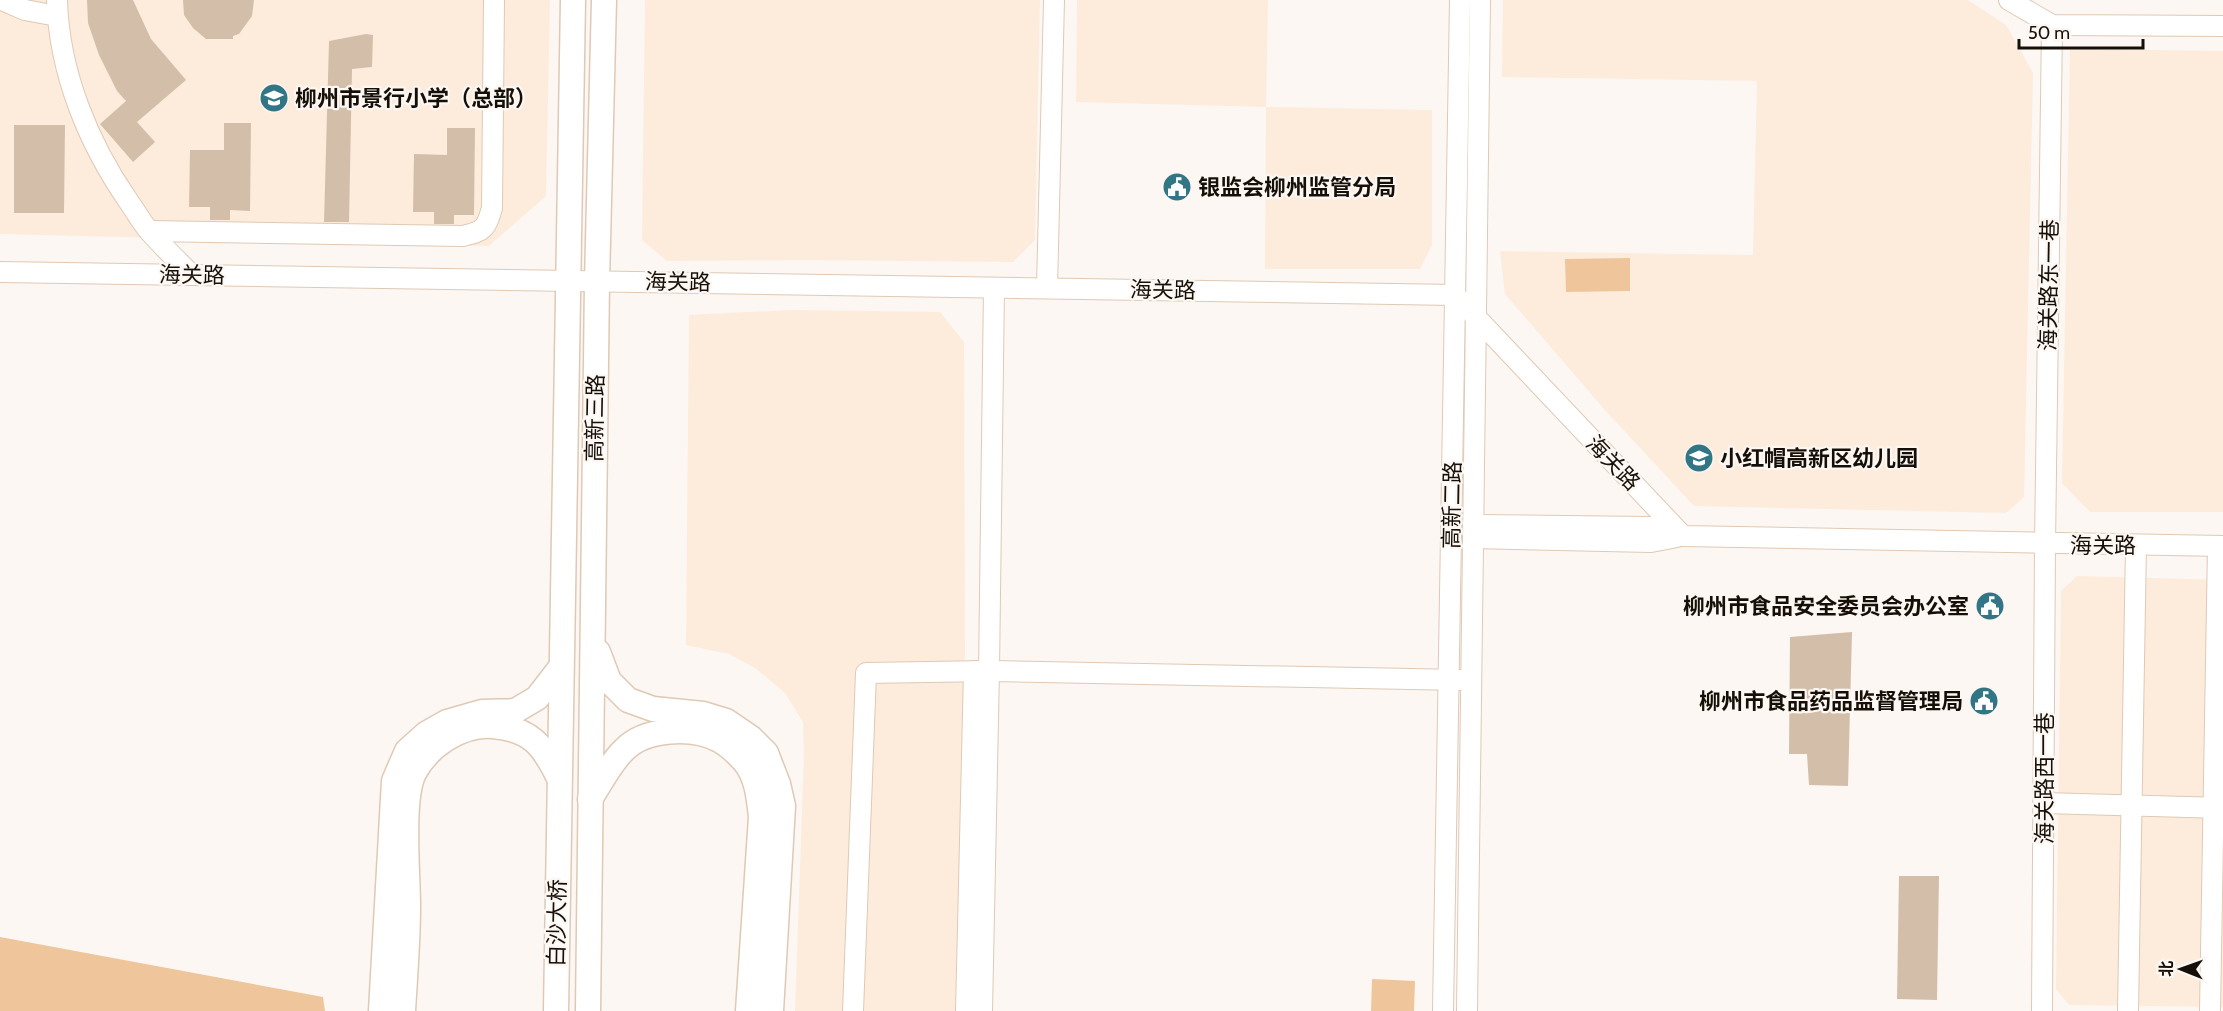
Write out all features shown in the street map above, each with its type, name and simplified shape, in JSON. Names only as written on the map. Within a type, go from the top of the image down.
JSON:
[{"type":"main road","name":"高新三路","points":[[558,834],[573,0]]},
{"type":"main road","name":"高新三路","points":[[589,836],[597,281],[604,0]]},
{"type":"main road","points":[[592,637],[609,681],[628,700],[653,709],[703,714],[726,721],[752,738],[766,753],[778,784],[783,806],[771,1011]]},
{"type":"main road","points":[[381,1011],[394,781],[407,751],[426,734],[447,722],[482,712],[515,711],[537,698],[561,667]]},
{"type":"main road","points":[[403,1011],[408,908],[408,805],[413,775],[429,751],[447,738],[479,725],[521,731],[536,741],[550,760],[559,779]]},
{"type":"main road","points":[[590,799],[624,749],[647,735],[670,731],[699,734],[720,740],[745,762],[758,789],[760,817],[748,1011]]},
{"type":"main road","name":"白沙大桥","points":[[556,1011],[558,834]]},
{"type":"main road","name":"白沙大桥","points":[[588,1011],[589,836]]},
{"type":"street","points":[[2,0],[25,10],[57,8],[65,64],[76,101],[92,141],[119,188],[148,231],[192,275]]},
{"type":"street","points":[[148,231],[463,236],[479,232],[487,224],[492,208],[494,0]]},
{"type":"street","points":[[1047,288],[1054,0]]},
{"type":"street","name":"高新二路","points":[[1443,1011],[1460,0]]},
{"type":"street","name":"高新二路","points":[[1467,1011],[1480,0]]},
{"type":"street","points":[[2009,0],[2052,25],[2223,26]]},
{"type":"street","name":"海关路东一巷","points":[[2045,545],[2052,25]]},
{"type":"street","name":"海关路","points":[[0,272],[1455,295],[1476,320],[1683,536],[2045,545],[2221,546]]},
{"type":"street","points":[[966,1011],[982,671],[994,288]]},
{"type":"street","points":[[1473,531],[1649,527],[1683,536]]},
{"type":"street","name":"海关路西一巷","points":[[2042,1011],[2045,545]]},
{"type":"street","points":[[2128,1011],[2136,545]]},
{"type":"street","points":[[2210,1011],[2218,808],[2221,546]]},
{"type":"street","points":[[982,671],[982,1011]]},
{"type":"street","points":[[853,1011],[866,672],[982,671],[1471,680]]},
{"type":"street","points":[[2044,803],[2218,808]]},
{"type":"shaded area","name":"柳州市景行小学（总部）","points":[[0,0],[550,0],[546,196],[489,246],[0,234]]},
{"type":"shaded area","points":[[645,0],[1040,0],[1035,240],[1013,262],[667,261],[642,240]]},
{"type":"shaded area","points":[[1077,0],[1268,0],[1266,107],[1076,102]]},
{"type":"shaded area","points":[[1503,0],[1968,0],[2006,25],[2033,73],[2024,497],[2006,513],[1694,506],[1604,409],[1505,294],[1500,251],[1753,255],[1757,81],[1502,77]]},
{"type":"shaded area","points":[[2070,49],[2223,51],[2223,512],[2090,512],[2062,483]]},
{"type":"shaded area","points":[[1266,107],[1432,110],[1432,245],[1420,269],[1265,269]]},
{"type":"shaded area","points":[[1630,258],[1630,291],[1566,292],[1565,259]]},
{"type":"shaded area","points":[[792,310],[940,312],[964,342],[965,656],[955,1011],[795,1011],[804,754],[803,722],[785,693],[755,668],[729,654],[686,645],[689,315]]},
{"type":"shaded area","points":[[2077,576],[2223,580],[2223,1007],[2069,1005],[2056,989],[2061,591]]},
{"type":"shaded area","points":[[0,937],[323,997],[325,1011],[0,1011]]},
{"type":"shaded area","points":[[1372,979],[1415,981],[1414,1011],[1371,1011]]},
{"type":"building","points":[[87,0],[133,0],[151,39],[186,80],[137,122],[155,142],[133,162],[100,124],[126,101],[117,91],[99,55],[88,23]]},
{"type":"building","points":[[183,0],[254,0],[252,16],[239,34],[233,36],[233,39],[206,39],[193,28],[184,15]]},
{"type":"building","points":[[366,34],[373,35],[372,67],[352,69],[349,222],[324,222],[329,41]]},
{"type":"building","points":[[224,123],[251,123],[250,211],[230,210],[230,220],[210,220],[210,207],[189,207],[190,150],[224,150]]},
{"type":"building","points":[[14,125],[65,125],[64,213],[14,213]]},
{"type":"building","points":[[447,128],[475,128],[474,215],[454,215],[454,224],[434,224],[434,212],[413,212],[414,154],[447,155]]},
{"type":"building","points":[[1852,632],[1848,786],[1809,785],[1807,754],[1789,754],[1790,637]]},
{"type":"building","points":[[1899,876],[1939,876],[1937,1000],[1897,999]]},
{"type":"place","name":"柳州市景行小学（总部）","points":[[274,98]]},
{"type":"place","name":"银监会柳州监管分局","points":[[1177,187]]},
{"type":"place","name":"小红帽高新区幼儿园","points":[[1699,458]]},
{"type":"place","name":"柳州市食品安全委员会办公室","points":[[1990,606]]},
{"type":"place","name":"柳州市食品药品监督管理局","points":[[1984,701]]}]
